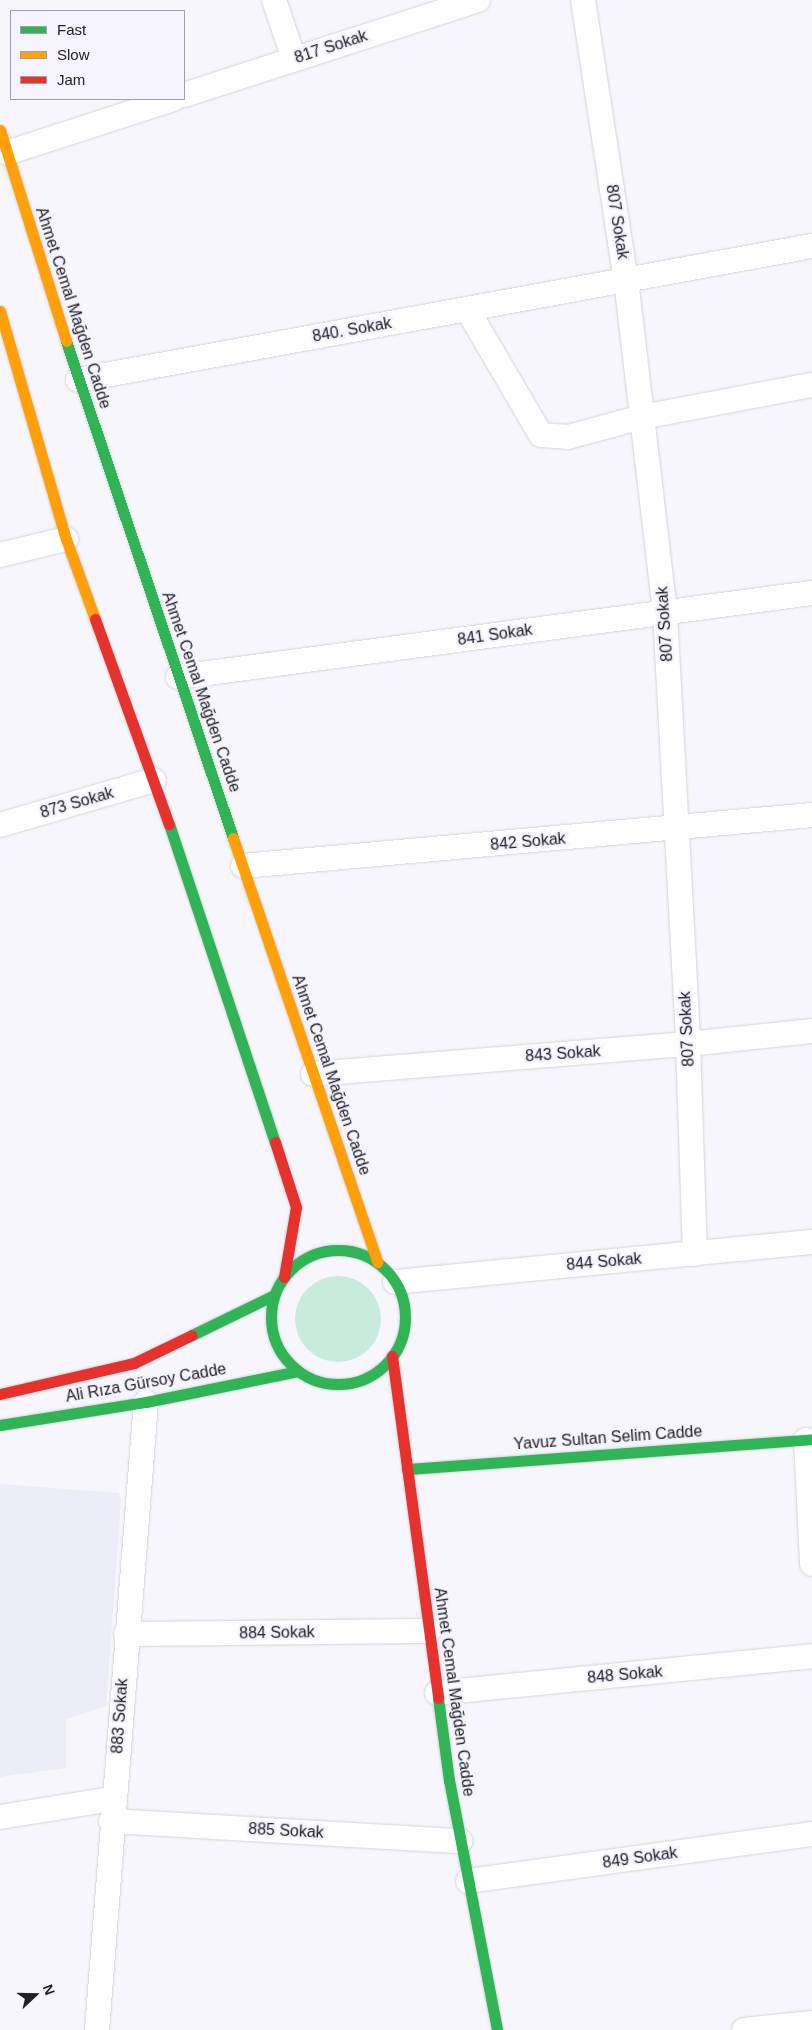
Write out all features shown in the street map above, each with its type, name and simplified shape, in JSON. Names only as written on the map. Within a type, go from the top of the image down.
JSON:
[{"type":"main road","name":"Ahmet Cemal Mağden Cadde","points":[[0,130],[78,380],[377,1262]]},
{"type":"main road","points":[[0,311],[8,367],[66,539],[154,780],[296,1207],[284,1277]]},
{"type":"main road","points":[[338,1249],[358,1252],[377,1262],[395,1282],[403,1300],[405,1319],[401,1339],[392,1356],[377,1371],[358,1381],[338,1384],[317,1381],[298,1371],[283,1356],[274,1337],[270,1316],[274,1295],[284,1277],[298,1262],[317,1252],[338,1249]]},
{"type":"main road","name":"Ali Rıza Gürsoy Cadde","points":[[0,1394],[134,1363],[274,1295]]},
{"type":"main road","name":"Ahmet Cemal Mağden Cadde","points":[[392,1356],[437,1693],[460,1841],[497,2030]]},
{"type":"main road","name":"Ali Rıza Gürsoy Cadde","points":[[0,1425],[146,1402],[298,1371]]},
{"type":"main road","name":"Yavuz Sultan Selim Cadde","points":[[407,1469],[809,1440]]},
{"type":"street","points":[[274,0],[294,59]]},
{"type":"street","name":"817 Sokak","points":[[185,95],[478,0]]},
{"type":"street","name":"807 Sokak","points":[[582,0],[626,280],[665,612],[688,1044],[695,1254]]},
{"type":"street","points":[[7,153],[170,100]]},
{"type":"street","name":"840. Sokak","points":[[78,380],[812,246]]},
{"type":"street","points":[[466,309],[541,435],[568,437],[642,417],[812,385]]},
{"type":"street","points":[[0,555],[66,539]]},
{"type":"street","name":"841 Sokak","points":[[178,678],[812,593]]},
{"type":"street","name":"873 Sokak","points":[[0,825],[154,780]]},
{"type":"street","name":"842 Sokak","points":[[243,866],[676,829],[812,815]]},
{"type":"street","name":"843 Sokak","points":[[313,1074],[688,1044],[812,1031]]},
{"type":"street","name":"844 Sokak","points":[[395,1282],[812,1242]]},
{"type":"street","name":"883 Sokak","points":[[97,2030],[112,1810],[146,1402]]},
{"type":"street","points":[[809,1440],[812,1564]]},
{"type":"street","name":"884 Sokak","points":[[126,1634],[429,1631]]},
{"type":"street","name":"848 Sokak","points":[[437,1693],[812,1656]]},
{"type":"street","name":"885 Sokak","points":[[0,1817],[112,1810],[460,1841]]},
{"type":"street","name":"849 Sokak","points":[[468,1881],[812,1834]]},
{"type":"street","points":[[744,2030],[812,2023]]},
{"type":"shaded area","points":[[0,1484],[119,1493],[121,1501],[106,1706],[66,1719],[66,1768],[0,1777]]},
{"type":"green space","points":[[338,1276],[354,1279],[362,1283],[374,1295],[378,1303],[381,1319],[378,1335],[374,1343],[362,1355],[354,1359],[338,1362],[322,1359],[314,1355],[302,1343],[298,1335],[295,1319],[298,1303],[302,1295],[314,1283],[322,1279]]},
{"type":"traffic: fast","points":[[66,341],[233,838]]},
{"type":"traffic: fast","points":[[169,824],[275,1142]]},
{"type":"traffic: fast","points":[[338,1250],[364,1255],[375,1261],[385,1270],[394,1280],[400,1291],[405,1317],[400,1343],[394,1354],[385,1364],[375,1373],[364,1379],[338,1384],[312,1379],[301,1373],[291,1364],[282,1354],[276,1343],[271,1317],[276,1291],[282,1280],[291,1270],[301,1261],[312,1255],[338,1250]]},
{"type":"traffic: fast","points":[[192,1335],[274,1295]]},
{"type":"traffic: fast","points":[[0,1425],[146,1402],[298,1371]]},
{"type":"traffic: fast","points":[[407,1469],[812,1439]]},
{"type":"traffic: fast","points":[[438,1698],[449,1780],[497,2030]]},
{"type":"traffic: slow","points":[[0,130],[66,341]]},
{"type":"traffic: slow","points":[[0,311],[66,539],[95,619]]},
{"type":"traffic: slow","points":[[233,838],[377,1262]]},
{"type":"traffic: jam","points":[[95,619],[169,824]]},
{"type":"traffic: jam","points":[[275,1142],[296,1207],[284,1277]]},
{"type":"traffic: jam","points":[[0,1394],[134,1363],[192,1335]]},
{"type":"traffic: jam","points":[[392,1356],[438,1698]]}]
